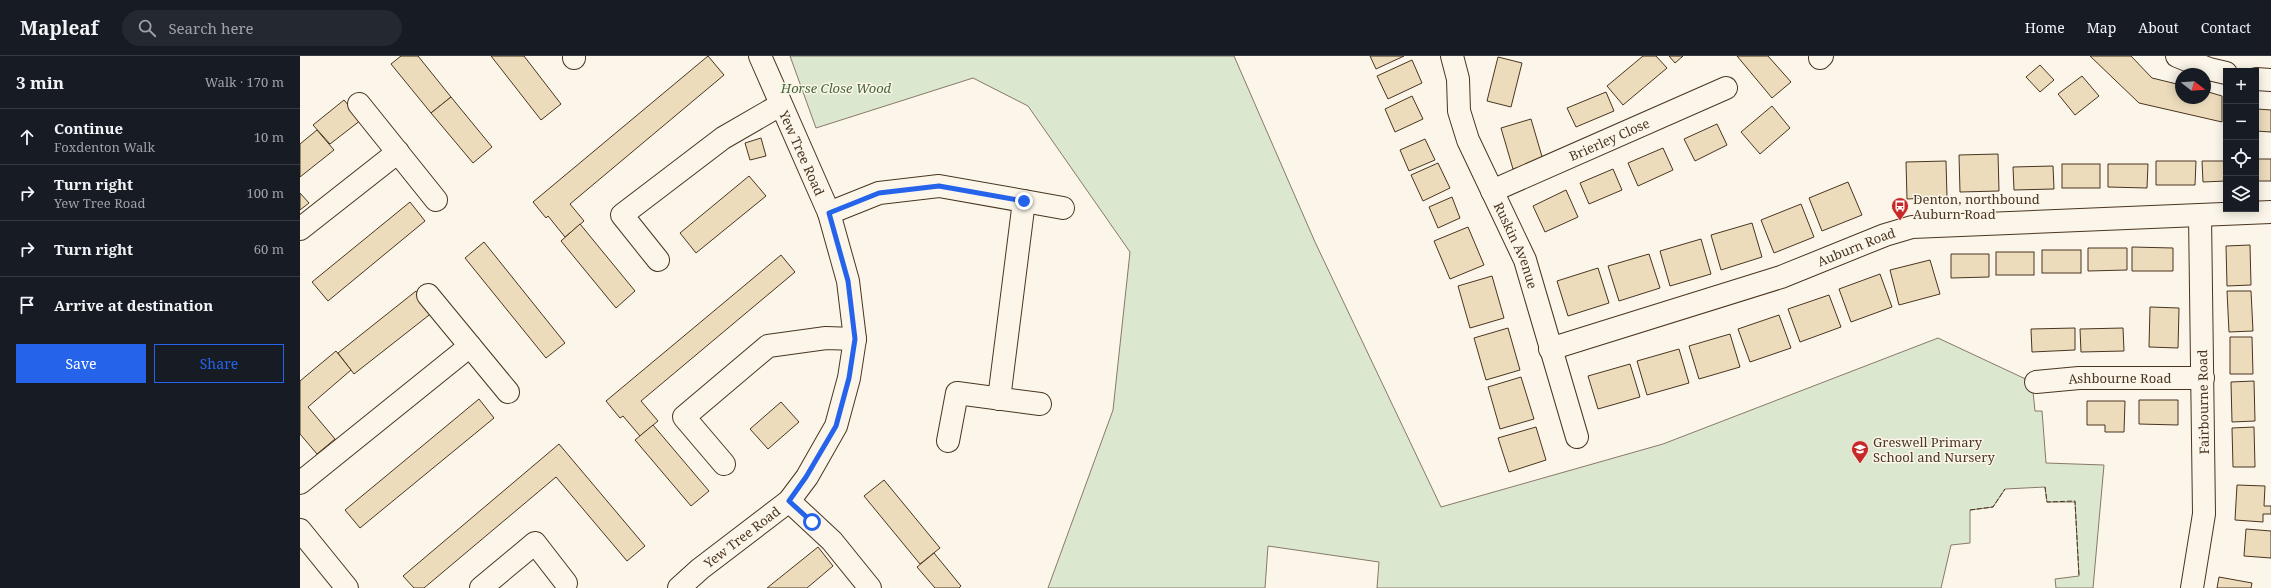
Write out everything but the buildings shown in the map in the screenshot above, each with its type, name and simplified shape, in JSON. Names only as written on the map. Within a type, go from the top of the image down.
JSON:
[{"type":"street","name":"Yew Tree Road","points":[[679,588],[700,569],[789,501],[806,477],[836,426],[849,378],[855,339],[848,281],[829,213],[780,105],[760,56]]},
{"type":"street","name":"Ruskin Avenue","points":[[1452,56],[1458,79],[1459,111],[1468,140],[1525,260],[1550,350],[1578,437]]},
{"type":"street","points":[[2177,56],[2209,69],[2223,72]]},
{"type":"street","points":[[2259,79],[2271,80]]},
{"type":"street","name":"Brierley Close","points":[[1492,191],[1726,88]]},
{"type":"street","points":[[359,104],[436,200]]},
{"type":"street","points":[[658,260],[622,215],[723,138],[780,105]]},
{"type":"street","points":[[300,229],[398,152]]},
{"type":"street","points":[[829,213],[879,193],[939,186],[1063,208]]},
{"type":"street","points":[[999,399],[1024,201]]},
{"type":"street","name":"Auburn Road","points":[[1550,350],[1781,278],[1885,235],[1912,227],[2271,212]]},
{"type":"street","name":"Fairbourne Road","points":[[2192,588],[2204,514],[2200,215]]},
{"type":"street","points":[[428,295],[508,392]]},
{"type":"street","points":[[724,464],[684,417],[768,346],[826,338],[855,339]]},
{"type":"street","points":[[300,483],[470,346]]},
{"type":"street","name":"Ashbourne Road","points":[[2036,382],[2079,378],[2203,378]]},
{"type":"street","points":[[948,441],[957,393],[1040,404]]},
{"type":"street","points":[[789,501],[832,541],[870,588]]},
{"type":"street","points":[[300,530],[347,588]]},
{"type":"street","points":[[481,588],[535,543],[566,583]]},
{"type":"green space","name":"Horse Close Wood","points":[[790,56],[1234,56],[1315,242],[1441,507],[1663,444],[1938,338],[2032,382],[2035,411],[2042,411],[2046,463],[2104,465],[2093,588],[2056,588],[2055,579],[2079,576],[2075,502],[2047,502],[2045,487],[2005,489],[1993,507],[1970,510],[1970,543],[1951,545],[1941,588],[1377,588],[1379,562],[1268,546],[1265,588],[1048,588],[1113,410],[1130,252],[1028,106],[973,78],[816,128]]},
{"type":"fence","points":[[2045,487],[2047,502],[2075,501],[2079,576]]},
{"type":"fence","points":[[1970,510],[1993,507],[2005,489]]},
{"type":"place","name":"Denton, northbound Auburn Road","points":[[1900,221]]},
{"type":"place","name":"Greswell Primary School and Nursery","points":[[1860,464]]},
{"type":"route","points":[[812,522],[789,501],[806,477],[836,426],[849,378],[855,339],[848,281],[829,213],[879,193],[939,186],[1024,201]]}]
